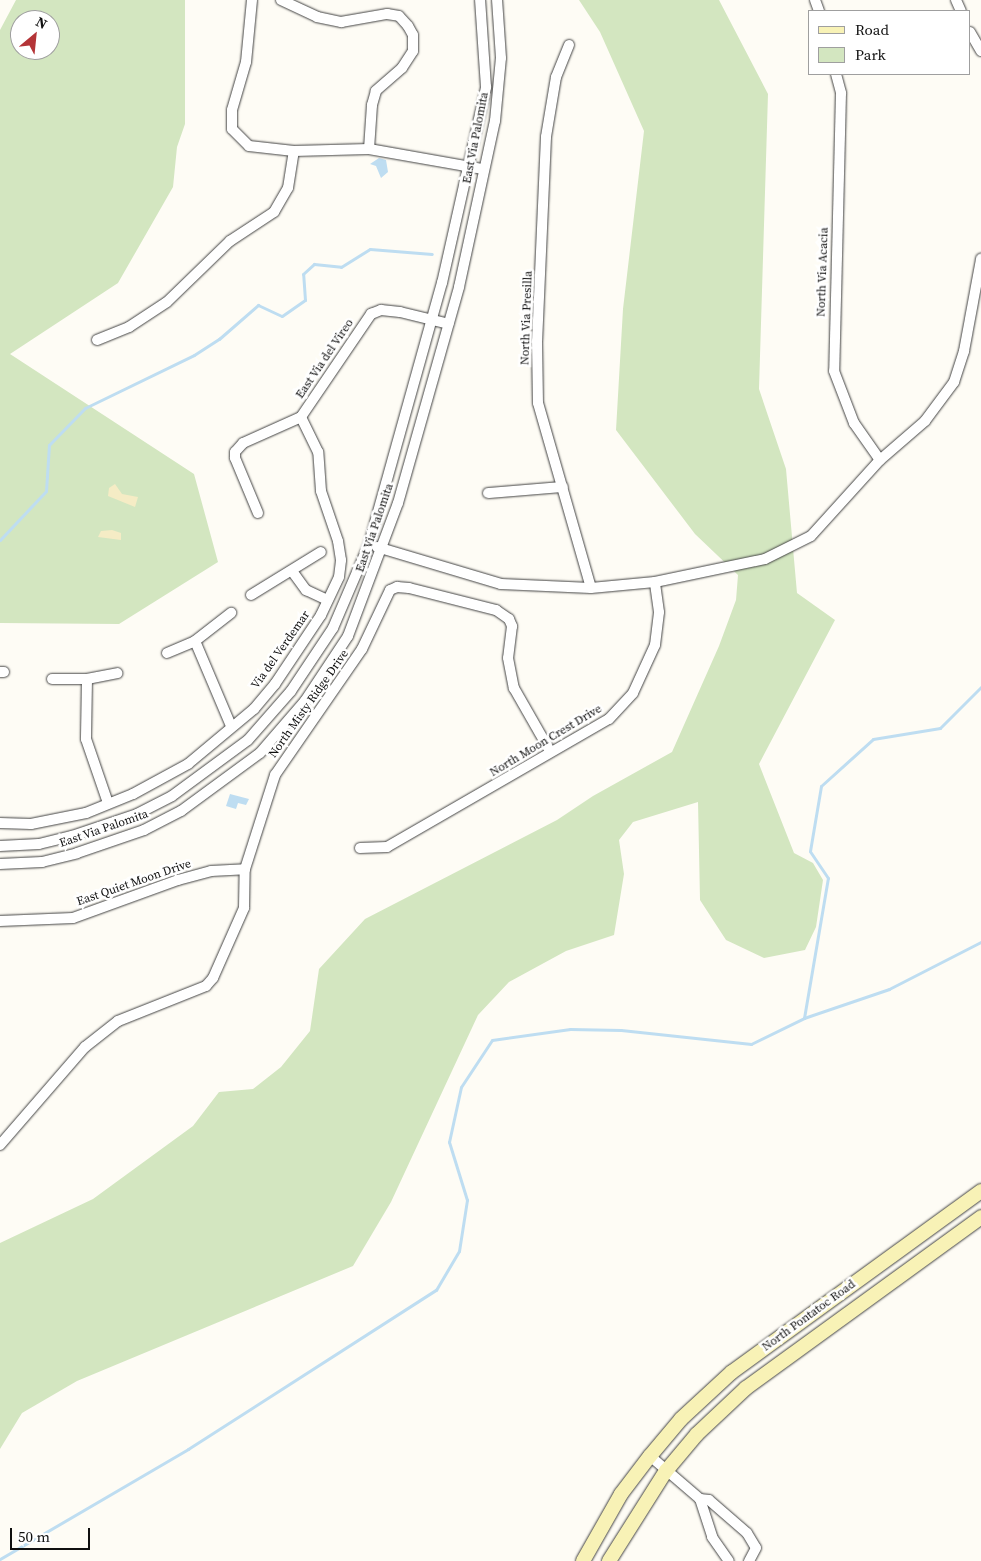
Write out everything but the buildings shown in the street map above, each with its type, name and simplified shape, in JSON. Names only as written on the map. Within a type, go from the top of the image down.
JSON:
[{"type":"street","points":[[252,0],[246,62],[232,110],[232,129],[249,146],[294,151],[369,149],[483,169]]},
{"type":"street","points":[[281,0],[312,15],[342,22],[387,14],[399,16],[408,26],[413,35],[413,51],[402,68],[376,91],[371,112],[369,149]]},
{"type":"street","name":"East Via Palomita","points":[[0,846],[39,844],[137,814],[172,796],[248,740],[291,691],[333,628],[369,544],[432,319],[469,166],[486,87],[480,0]]},
{"type":"street","name":"East Via Palomita","points":[[0,864],[42,862],[77,853],[144,830],[182,811],[260,752],[305,701],[348,636],[383,548],[415,448],[449,324],[483,169],[498,90],[501,58],[497,0]]},
{"type":"street","points":[[971,34],[981,51]]},
{"type":"street","name":"North Via Presilla","points":[[569,45],[556,77],[546,136],[537,341],[538,403],[591,588]]},
{"type":"street","name":"North Via Acacia","points":[[836,75],[841,93],[834,371],[854,423],[880,460]]},
{"type":"street","points":[[97,340],[129,327],[167,302],[230,241],[274,212],[288,188],[294,151]]},
{"type":"street","points":[[369,544],[501,584],[591,588],[655,582],[766,559],[811,536],[880,460],[925,421],[954,382],[964,352],[981,260]]},
{"type":"street","name":"East Via del Vireo","points":[[258,513],[235,458],[235,452],[243,443],[301,417],[371,314],[381,310],[449,324]]},
{"type":"street","name":"Via del Verdemar","points":[[0,823],[32,824],[86,813],[188,764],[230,726],[254,708],[275,684],[321,614],[339,577],[338,541],[321,491],[318,452],[301,417]]},
{"type":"street","points":[[488,493],[563,487]]},
{"type":"street","points":[[251,595],[322,552]]},
{"type":"street","points":[[292,570],[306,590],[327,600]]},
{"type":"street","name":"North Moon Crest Drive","points":[[360,848],[387,847],[550,751],[609,720],[633,693],[655,645],[658,612],[655,582]]},
{"type":"street","name":"North Misty Ridge Drive","points":[[0,1145],[85,1047],[118,1021],[206,986],[214,978],[244,908],[245,868],[275,775],[362,649],[387,593],[397,587],[509,613],[512,626],[508,658],[514,688],[550,751]]},
{"type":"street","points":[[167,652],[195,641],[231,613]]},
{"type":"street","points":[[195,641],[230,726]]},
{"type":"street","points":[[52,679],[86,678],[117,673]]},
{"type":"street","points":[[86,678],[86,738],[108,803]]},
{"type":"street","name":"East Quiet Moon Drive","points":[[0,922],[73,918],[178,880],[211,871],[245,868]]},
{"type":"street","name":"North Pontatoc Road","points":[[583,1561],[621,1494],[681,1419],[732,1372],[981,1191]]},
{"type":"street","name":"North Pontatoc Road","points":[[609,1561],[666,1471],[697,1434],[746,1388],[981,1217]]},
{"type":"street","points":[[650,1456],[700,1499],[712,1537],[729,1561]]},
{"type":"street","points":[[700,1499],[709,1500],[747,1533],[756,1548],[749,1561]]},
{"type":"green space","points":[[16,0],[185,0],[185,124],[177,147],[173,187],[118,283],[10,354],[194,474],[218,562],[119,624],[0,623],[0,30],[10,11],[10,60],[60,60],[60,10],[11,10]]},
{"type":"green space","points":[[579,0],[719,0],[768,94],[759,389],[786,469],[797,593],[835,620],[759,764],[794,853],[813,863],[823,880],[816,927],[805,950],[764,958],[726,940],[700,900],[698,802],[633,822],[619,840],[624,874],[614,935],[566,951],[509,982],[478,1015],[391,1202],[353,1266],[77,1381],[22,1413],[0,1449],[0,1243],[93,1199],[193,1126],[219,1092],[253,1089],[281,1067],[310,1031],[319,969],[365,919],[557,820],[593,796],[672,752],[719,646],[736,600],[738,575],[695,534],[616,430],[623,309],[644,131],[600,32]]},
{"type":"sand","points":[[115,484],[122,494],[138,497],[135,507],[108,496],[109,488]]},
{"type":"sand","points":[[112,530],[121,533],[121,540],[98,537],[101,531]]},
{"type":"water","points":[[379,158],[386,160],[388,172],[381,178],[376,166],[370,164]]},
{"type":"water","points":[[230,794],[249,799],[246,805],[238,803],[236,809],[226,806]]},
{"type":"waterway","points":[[0,540],[46,491],[49,445],[85,408],[194,355],[219,339],[258,305],[282,316],[305,300],[303,274],[314,264],[341,267],[370,249],[432,254]]},
{"type":"waterway","points":[[0,1559],[188,1449],[436,1290],[459,1251],[467,1200],[449,1142],[461,1087],[492,1040],[570,1029],[621,1030],[751,1044],[804,1018],[828,878],[810,851],[821,786],[873,739],[940,728],[981,687]]},
{"type":"waterway","points":[[804,1018],[889,989],[981,942]]}]
